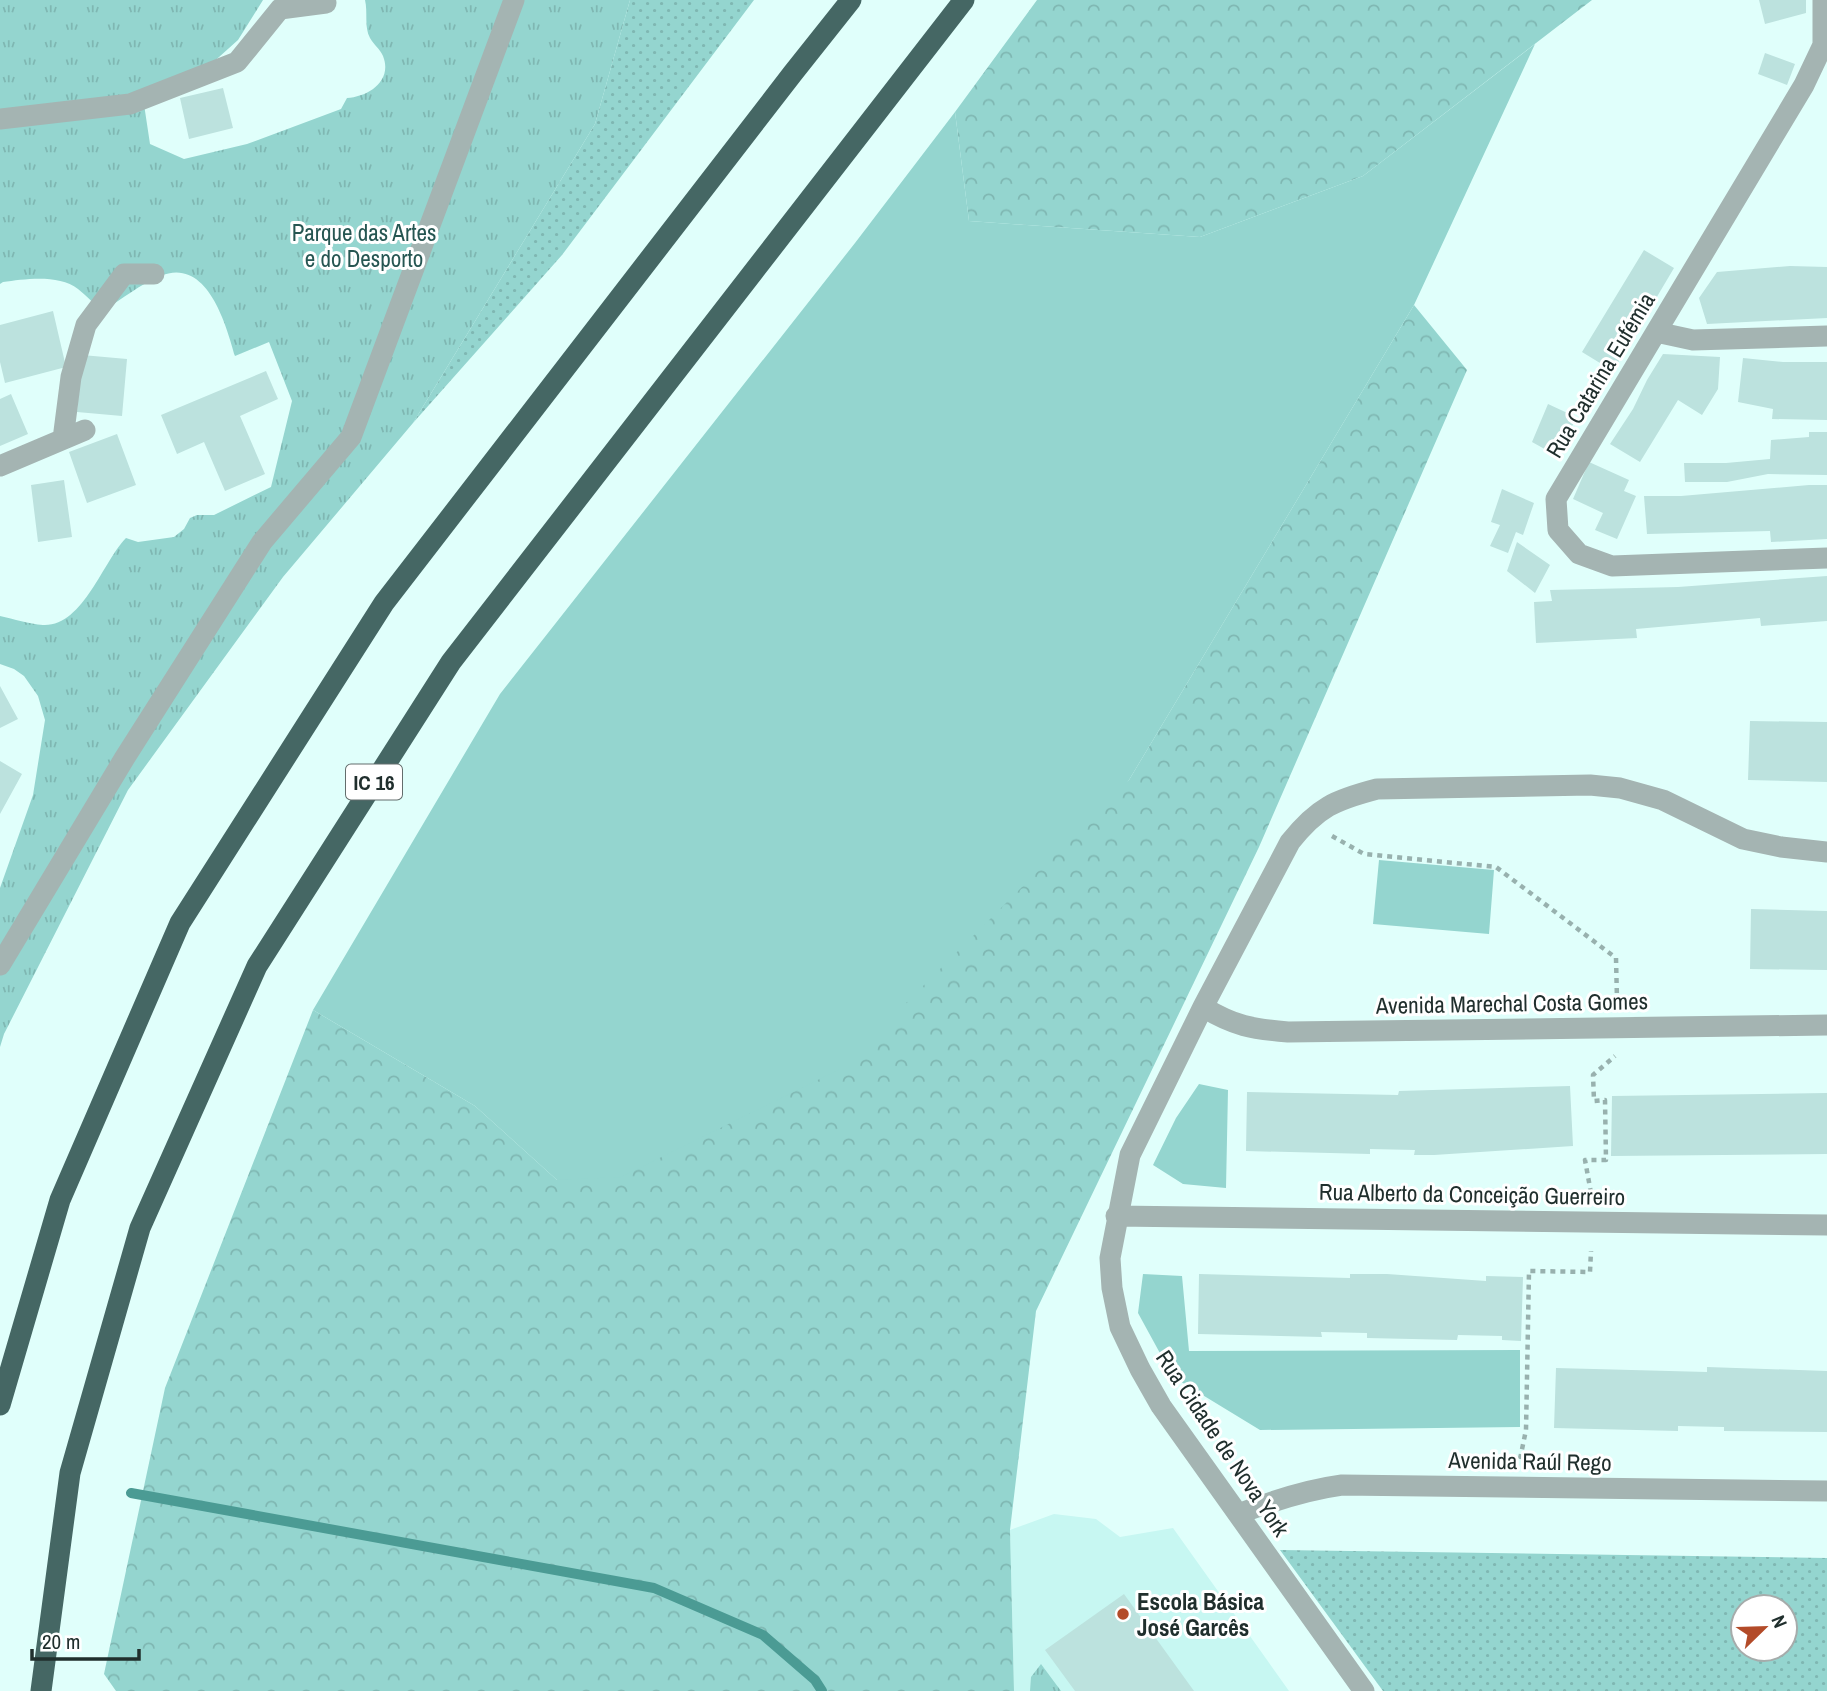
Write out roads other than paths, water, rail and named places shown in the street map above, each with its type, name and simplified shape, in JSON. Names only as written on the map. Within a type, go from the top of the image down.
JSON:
[{"type":"highway","points":[[0,1405],[60,1200],[180,923],[384,603],[851,0]]},
{"type":"highway","name":"IC 16","points":[[41,1691],[70,1473],[137,1241],[257,966],[450,662],[964,0]]},
{"type":"street","points":[[0,965],[124,759],[262,542],[351,438],[514,0]]},
{"type":"street","name":"Rua Catarina Eufémia","points":[[1823,0],[1823,45],[1804,85],[1556,499],[1558,530],[1578,554],[1612,566],[1827,558]]},
{"type":"street","points":[[0,119],[130,104],[237,62],[280,9],[326,4]]},
{"type":"street","points":[[63,439],[71,377],[86,325],[124,274],[154,274]]},
{"type":"street","points":[[1656,332],[1693,340],[1827,336]]},
{"type":"street","points":[[0,466],[85,430]]},
{"type":"street","name":"Rua Cidade de Nova York","points":[[1364,1691],[1161,1406],[1120,1327],[1112,1288],[1110,1258],[1116,1216],[1130,1155],[1203,1007],[1290,842],[1308,821],[1325,807],[1377,789],[1590,785],[1620,788],[1663,800],[1743,839],[1827,852]]},
{"type":"street","name":"Avenida Marechal Costa Gomes","points":[[1203,1007],[1236,1024],[1254,1029],[1288,1032],[1827,1025]]},
{"type":"street","name":"Rua Alberto da Conceição Guerreiro","points":[[1116,1216],[1827,1225]]},
{"type":"street","name":"Avenida Raúl Rego","points":[[1238,1514],[1310,1489],[1342,1485],[1827,1491]]},
{"type":"waterway","points":[[131,1493],[654,1588],[763,1635],[815,1680],[822,1691]]},
{"type":"place","name":"Escola Básica José Garcês","points":[[1123,1614]]},
{"type":"park label","name":"Parque das Artes e do Desporto","points":[[364,245]]}]
